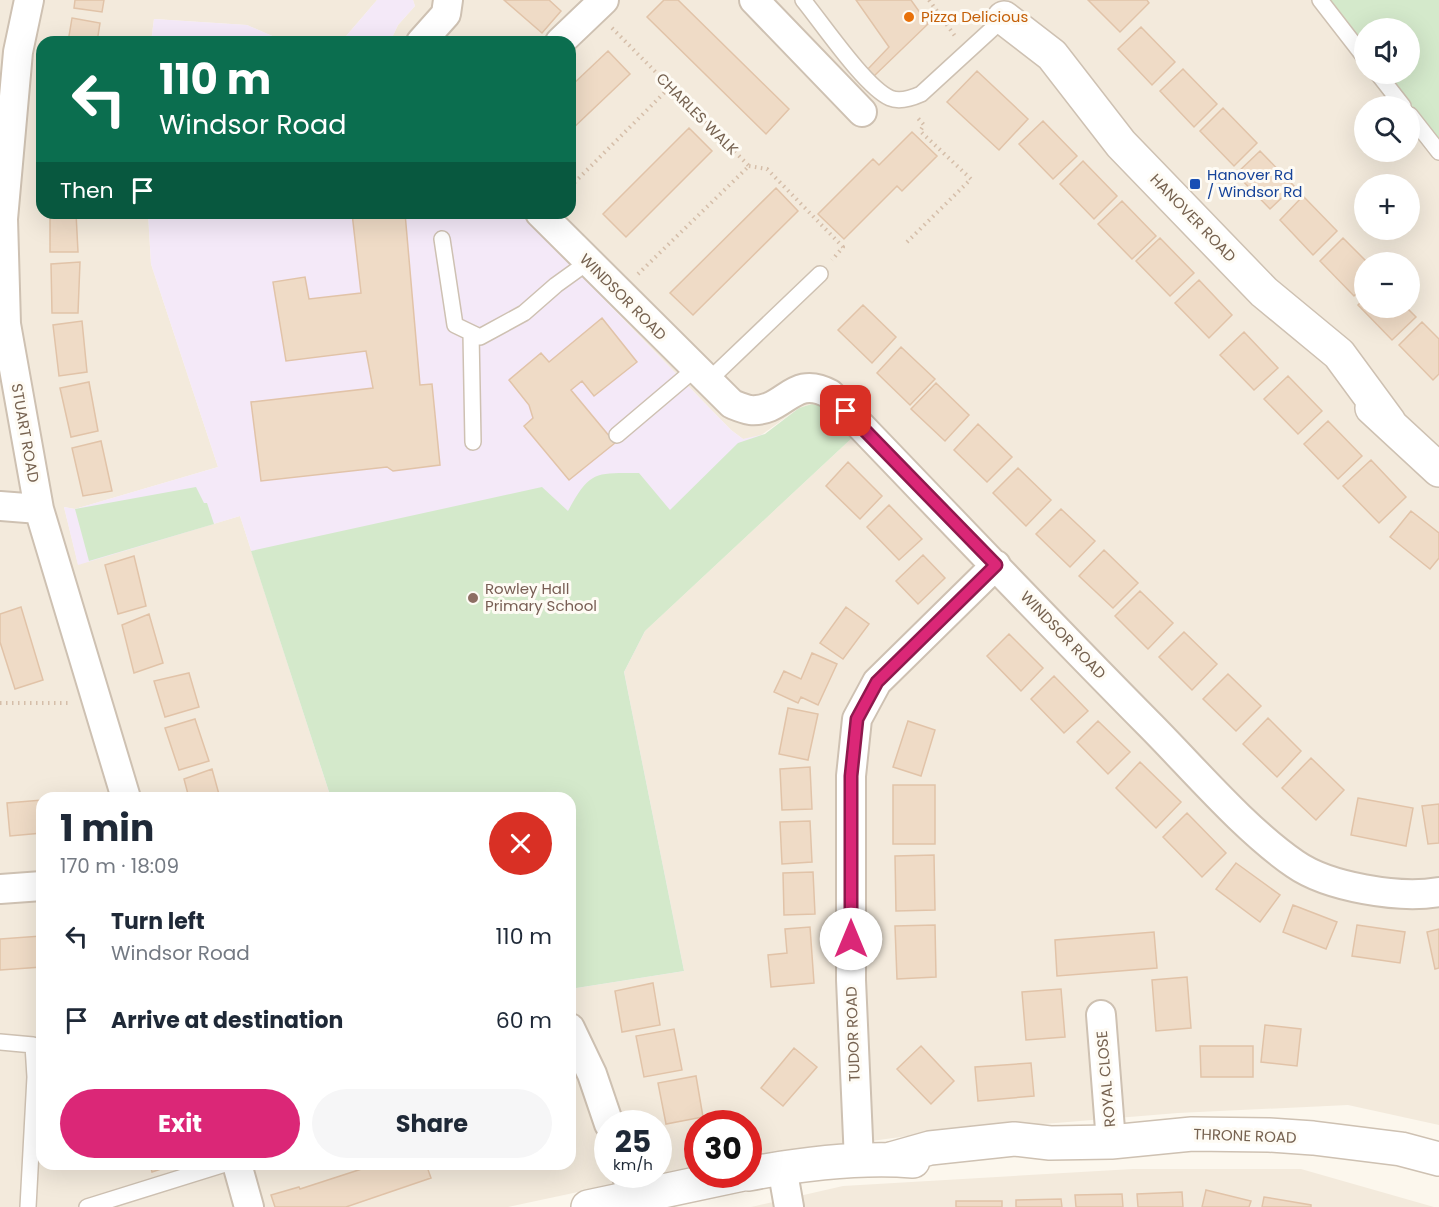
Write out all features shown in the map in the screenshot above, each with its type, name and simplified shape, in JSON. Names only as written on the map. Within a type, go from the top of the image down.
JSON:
[{"type":"street","name":"STUART ROAD","points":[[29,0],[18,52],[3,219],[6,324],[39,509],[124,792]]},
{"type":"street","points":[[426,36],[446,14],[448,0]]},
{"type":"street","points":[[754,0],[862,112]]},
{"type":"street","points":[[566,36],[599,5]]},
{"type":"street","name":"HANOVER ROAD","points":[[997,9],[1046,82],[1121,144],[1264,292],[1323,369],[1389,422],[1439,470]]},
{"type":"street","name":"WINDSOR ROAD","points":[[546,219],[732,404],[750,410],[775,404],[803,387],[816,387],[830,394],[1266,842],[1297,866],[1332,880],[1376,891],[1421,895],[1439,892]]},
{"type":"street","points":[[0,506],[39,509]]},
{"type":"street","name":"TUDOR ROAD","points":[[859,1161],[851,980],[851,776],[857,719],[877,682],[996,565]]},
{"type":"street","points":[[0,889],[36,886]]},
{"type":"street","name":"ROYAL CLOSE","points":[[1101,1015],[1111,1142]]},
{"type":"street","points":[[576,1041],[592,1074],[604,1110]]},
{"type":"street","name":"THRONE ROAD","points":[[762,1171],[782,1167],[891,1159],[930,1163],[1011,1158],[1050,1143],[1111,1142],[1181,1134],[1269,1134],[1401,1149],[1439,1159]]},
{"type":"street","points":[[782,1167],[789,1207]]},
{"type":"street","points":[[238,1170],[249,1207]]},
{"type":"street","points":[[588,1207],[624,1188]]},
{"type":"lane","points":[[803,0],[869,81],[890,98],[910,99],[921,94],[965,51],[997,9]]},
{"type":"lane","points":[[1320,0],[1354,43]]},
{"type":"lane","points":[[1386,84],[1395,96]]},
{"type":"lane","points":[[1420,128],[1439,152]]},
{"type":"lane","points":[[442,239],[455,326],[480,337],[524,313],[556,285],[588,262]]},
{"type":"lane","points":[[617,435],[701,375],[820,274]]},
{"type":"lane","points":[[471,333],[473,442]]},
{"type":"lane","points":[[0,1042],[33,1045],[35,1077],[28,1207]]},
{"type":"lane","points":[[87,1207],[218,1170]]},
{"type":"path","points":[[929,0],[965,51]]},
{"type":"path","name":"CHARLES WALK","points":[[599,5],[670,87],[749,166],[619,292]]},
{"type":"path","points":[[576,181],[670,87]]},
{"type":"path","points":[[908,242],[971,179],[920,130]]},
{"type":"path","points":[[749,166],[766,169],[843,248]]},
{"type":"path","points":[[0,703],[96,703]]},
{"type":"shaded area","points":[[0,0],[377,0],[346,36],[272,36],[247,25],[154,19],[152,36],[36,36],[36,219],[148,219],[151,264],[218,467],[75,509],[64,507],[78,564],[240,516],[329,792],[36,792],[36,1170],[576,1170],[576,988],[684,971],[624,672],[645,631],[853,437],[818,405],[812,404],[799,408],[757,438],[743,439],[731,430],[526,219],[576,219],[576,36],[393,36],[398,25],[415,6],[413,0],[1328,0],[1354,34],[1354,84],[1393,84],[1402,96],[1354,96],[1354,162],[1420,162],[1420,119],[1439,143],[1439,1125],[1348,1105],[1178,1113],[922,1134],[762,1156],[762,1110],[684,1110],[684,1169],[672,1171],[672,1110],[594,1110],[594,1188],[596,1188],[508,1207],[0,1207]]},
{"type":"shaded area","points":[[377,0],[413,0],[415,6],[398,25],[393,36],[346,36]]},
{"type":"shaded area","points":[[154,19],[247,25],[272,36],[152,36]]},
{"type":"shaded area","name":"Rowley Hall Primary School","points":[[148,219],[526,219],[731,430],[743,439],[765,434],[799,408],[818,405],[645,631],[624,672],[684,971],[576,988],[576,792],[329,792],[240,516],[78,565],[64,507],[75,509],[218,467],[151,264]]},
{"type":"shaded area","points":[[1133,1169],[1301,1169],[1434,1207],[751,1207],[843,1186]]},
{"type":"green space","points":[[1328,0],[1439,0],[1439,143],[1420,119],[1420,96],[1402,96],[1393,84],[1420,84],[1420,18],[1354,18],[1354,34]]},
{"type":"green space","points":[[812,404],[823,406],[853,437],[645,631],[624,672],[684,971],[576,988],[576,792],[329,792],[251,551],[542,487],[568,511],[589,481],[603,474],[613,473],[639,473],[670,510],[738,443],[765,434],[799,408]]},
{"type":"green space","points":[[196,487],[204,503],[207,503],[214,524],[89,561],[75,509]]},
{"type":"building","points":[[75,0],[104,0],[102,12],[74,8]]},
{"type":"building","points":[[504,0],[549,0],[561,11],[542,33]]},
{"type":"building","points":[[664,0],[678,0],[789,109],[766,134],[647,17]]},
{"type":"building","points":[[856,0],[911,0],[928,24],[873,77],[867,70],[889,47]]},
{"type":"building","points":[[1088,0],[1147,0],[1149,3],[1120,32]]},
{"type":"building","points":[[72,18],[100,23],[98,36],[69,36]]},
{"type":"building","points":[[1141,27],[1175,62],[1152,85],[1118,49]]},
{"type":"building","points":[[608,51],[630,74],[576,125],[576,81]]},
{"type":"building","points":[[1183,69],[1217,104],[1194,127],[1160,91]]},
{"type":"building","points":[[977,71],[1028,119],[999,150],[947,102]]},
{"type":"building","points":[[1223,108],[1257,143],[1234,166],[1200,131]]},
{"type":"building","points":[[1043,121],[1077,156],[1053,179],[1019,144]]},
{"type":"building","points":[[689,128],[712,151],[626,237],[603,214]]},
{"type":"building","points":[[912,132],[937,156],[902,191],[897,186],[844,239],[818,214],[873,159],[879,165]]},
{"type":"building","points":[[1260,151],[1294,186],[1270,209],[1236,174]]},
{"type":"building","points":[[1083,161],[1117,196],[1094,219],[1060,184]]},
{"type":"building","points":[[776,188],[798,211],[693,315],[670,293]]},
{"type":"building","points":[[1303,196],[1337,231],[1313,255],[1280,220]]},
{"type":"building","points":[[1122,201],[1156,236],[1132,259],[1098,224]]},
{"type":"building","points":[[50,219],[76,219],[78,252],[50,252]]},
{"type":"building","points":[[353,219],[406,219],[420,385],[432,384],[440,465],[393,471],[387,467],[261,481],[251,402],[373,388],[366,351],[286,361],[273,282],[305,277],[309,299],[361,293]]},
{"type":"building","points":[[1160,238],[1194,273],[1170,296],[1136,261]]},
{"type":"building","points":[[1343,238],[1357,252],[1354,252],[1354,296],[1320,261]]},
{"type":"building","points":[[80,262],[78,313],[52,313],[51,264]]},
{"type":"building","points":[[1199,280],[1232,315],[1209,338],[1175,303]]},
{"type":"building","points":[[863,305],[896,337],[872,363],[838,330]]},
{"type":"building","points":[[602,318],[637,362],[594,396],[582,381],[571,390],[615,443],[569,480],[524,426],[533,418],[529,405],[509,380],[541,353],[549,362]]},
{"type":"building","points":[[1371,318],[1415,318],[1392,340]]},
{"type":"building","points":[[82,321],[87,372],[59,376],[53,325]]},
{"type":"building","points":[[1422,322],[1439,339],[1439,374],[1433,380],[1399,345]]},
{"type":"building","points":[[1244,332],[1278,368],[1254,390],[1220,355]]},
{"type":"building","points":[[901,347],[935,379],[910,405],[877,373]]},
{"type":"building","points":[[1288,376],[1322,411],[1298,434],[1264,399]]},
{"type":"building","points":[[89,382],[98,431],[71,437],[60,388]]},
{"type":"building","points":[[936,383],[969,415],[945,441],[911,409]]},
{"type":"building","points":[[1328,421],[1362,456],[1338,479],[1304,444]]},
{"type":"building","points":[[978,424],[1012,457],[987,482],[954,450]]},
{"type":"building","points":[[101,441],[112,491],[83,496],[72,448]]},
{"type":"building","points":[[1371,460],[1406,497],[1379,523],[1343,486]]},
{"type":"building","points":[[848,462],[882,496],[860,519],[826,486]]},
{"type":"building","points":[[1018,468],[1051,500],[1026,526],[993,493]]},
{"type":"building","points":[[889,505],[922,539],[899,560],[867,527]]},
{"type":"building","points":[[1061,509],[1095,541],[1070,567],[1036,534]]},
{"type":"building","points":[[1411,511],[1439,533],[1439,558],[1430,569],[1390,537]]},
{"type":"building","points":[[1104,550],[1138,583],[1113,608],[1079,576]]},
{"type":"building","points":[[923,555],[945,578],[918,604],[896,581]]},
{"type":"building","points":[[134,556],[146,606],[118,614],[105,565]]},
{"type":"building","points":[[1140,591],[1173,623],[1148,649],[1115,616]]},
{"type":"building","points":[[21,607],[43,680],[15,689],[0,642],[0,614]]},
{"type":"building","points":[[846,607],[869,624],[843,659],[820,643]]},
{"type":"building","points":[[149,614],[163,663],[134,673],[122,625]]},
{"type":"building","points":[[1184,632],[1217,664],[1192,690],[1159,657]]},
{"type":"building","points":[[1009,634],[1043,668],[1021,691],[987,656]]},
{"type":"building","points":[[812,653],[837,664],[818,705],[801,697],[798,703],[774,692],[784,671],[801,679]]},
{"type":"building","points":[[189,673],[199,707],[165,717],[154,681]]},
{"type":"building","points":[[1228,674],[1261,706],[1236,731],[1203,699]]},
{"type":"building","points":[[1054,676],[1088,711],[1064,733],[1031,699]]},
{"type":"building","points":[[788,708],[818,714],[808,760],[779,754]]},
{"type":"building","points":[[1268,718],[1301,751],[1277,777],[1243,744]]},
{"type":"building","points":[[195,719],[209,761],[179,770],[165,728]]},
{"type":"building","points":[[908,721],[935,730],[921,776],[893,767]]},
{"type":"building","points":[[1098,721],[1130,752],[1108,774],[1077,742]]},
{"type":"building","points":[[1311,758],[1344,790],[1316,820],[1282,788]]},
{"type":"building","points":[[1140,762],[1181,802],[1156,828],[1116,788]]},
{"type":"building","points":[[810,767],[812,809],[782,810],[780,769]]},
{"type":"building","points":[[212,769],[218,792],[187,792],[184,779]]},
{"type":"building","points":[[893,785],[935,785],[935,844],[893,844]]},
{"type":"building","points":[[1358,798],[1413,808],[1406,846],[1351,835]]},
{"type":"building","points":[[36,801],[36,834],[10,836],[7,803]]},
{"type":"building","points":[[1439,804],[1439,843],[1428,844],[1422,806]]},
{"type":"building","points":[[1187,813],[1226,853],[1202,877],[1163,837]]},
{"type":"building","points":[[810,821],[812,862],[782,864],[780,822]]},
{"type":"building","points":[[934,855],[935,910],[896,911],[895,856]]},
{"type":"building","points":[[1236,863],[1280,895],[1260,922],[1216,889]]},
{"type":"building","points":[[813,872],[815,914],[784,915],[783,873]]},
{"type":"building","points":[[1293,905],[1337,922],[1326,949],[1283,932]]},
{"type":"building","points":[[935,925],[936,977],[897,979],[895,926]]},
{"type":"building","points":[[1357,925],[1405,932],[1400,963],[1352,956]]},
{"type":"building","points":[[810,927],[814,983],[771,987],[768,955],[787,953],[785,929]]},
{"type":"building","points":[[1439,929],[1439,968],[1435,969],[1427,932]]},
{"type":"building","points":[[1154,932],[1157,968],[1057,976],[1055,940]]},
{"type":"building","points":[[36,936],[36,967],[0,970],[0,939]]},
{"type":"building","points":[[1187,977],[1191,1028],[1156,1031],[1152,980]]},
{"type":"building","points":[[653,983],[660,1025],[622,1032],[615,991]]},
{"type":"building","points":[[1061,989],[1065,1037],[1026,1040],[1022,992]]},
{"type":"building","points":[[1265,1025],[1301,1029],[1297,1066],[1261,1062]]},
{"type":"building","points":[[674,1029],[682,1070],[644,1077],[636,1036]]},
{"type":"building","points":[[921,1046],[954,1081],[931,1104],[897,1069]]},
{"type":"building","points":[[1200,1046],[1253,1046],[1253,1077],[1201,1077]]},
{"type":"building","points":[[794,1048],[817,1067],[783,1106],[761,1088]]},
{"type":"building","points":[[1031,1063],[1034,1096],[978,1101],[975,1067]]},
{"type":"building","points":[[696,1076],[702,1110],[684,1110],[684,1121],[672,1123],[672,1110],[663,1110],[658,1083]]},
{"type":"building","points":[[359,1170],[428,1170],[431,1178],[346,1207],[275,1207],[271,1195],[299,1187],[300,1189]]},
{"type":"building","points":[[1206,1190],[1251,1201],[1249,1207],[1202,1207]]},
{"type":"building","points":[[1182,1192],[1183,1207],[1138,1207],[1137,1194]]},
{"type":"building","points":[[1122,1194],[1123,1207],[1076,1207],[1075,1195]]},
{"type":"building","points":[[1264,1197],[1311,1205],[1311,1207],[1262,1207]]},
{"type":"building","points":[[1061,1199],[1062,1207],[1016,1207],[1016,1200]]},
{"type":"building","points":[[956,1201],[1002,1201],[1002,1207],[956,1207]]},
{"type":"place","name":"Pizza Delicious","points":[[909,17]]},
{"type":"place","name":"Hanover Rd / Windsor Rd","points":[[1195,184]]},
{"type":"place","name":"Rowley Hall Primary School","points":[[473,598]]},
{"type":"route","points":[[846,411],[996,565],[877,682],[857,719],[851,776],[851,939]]}]
